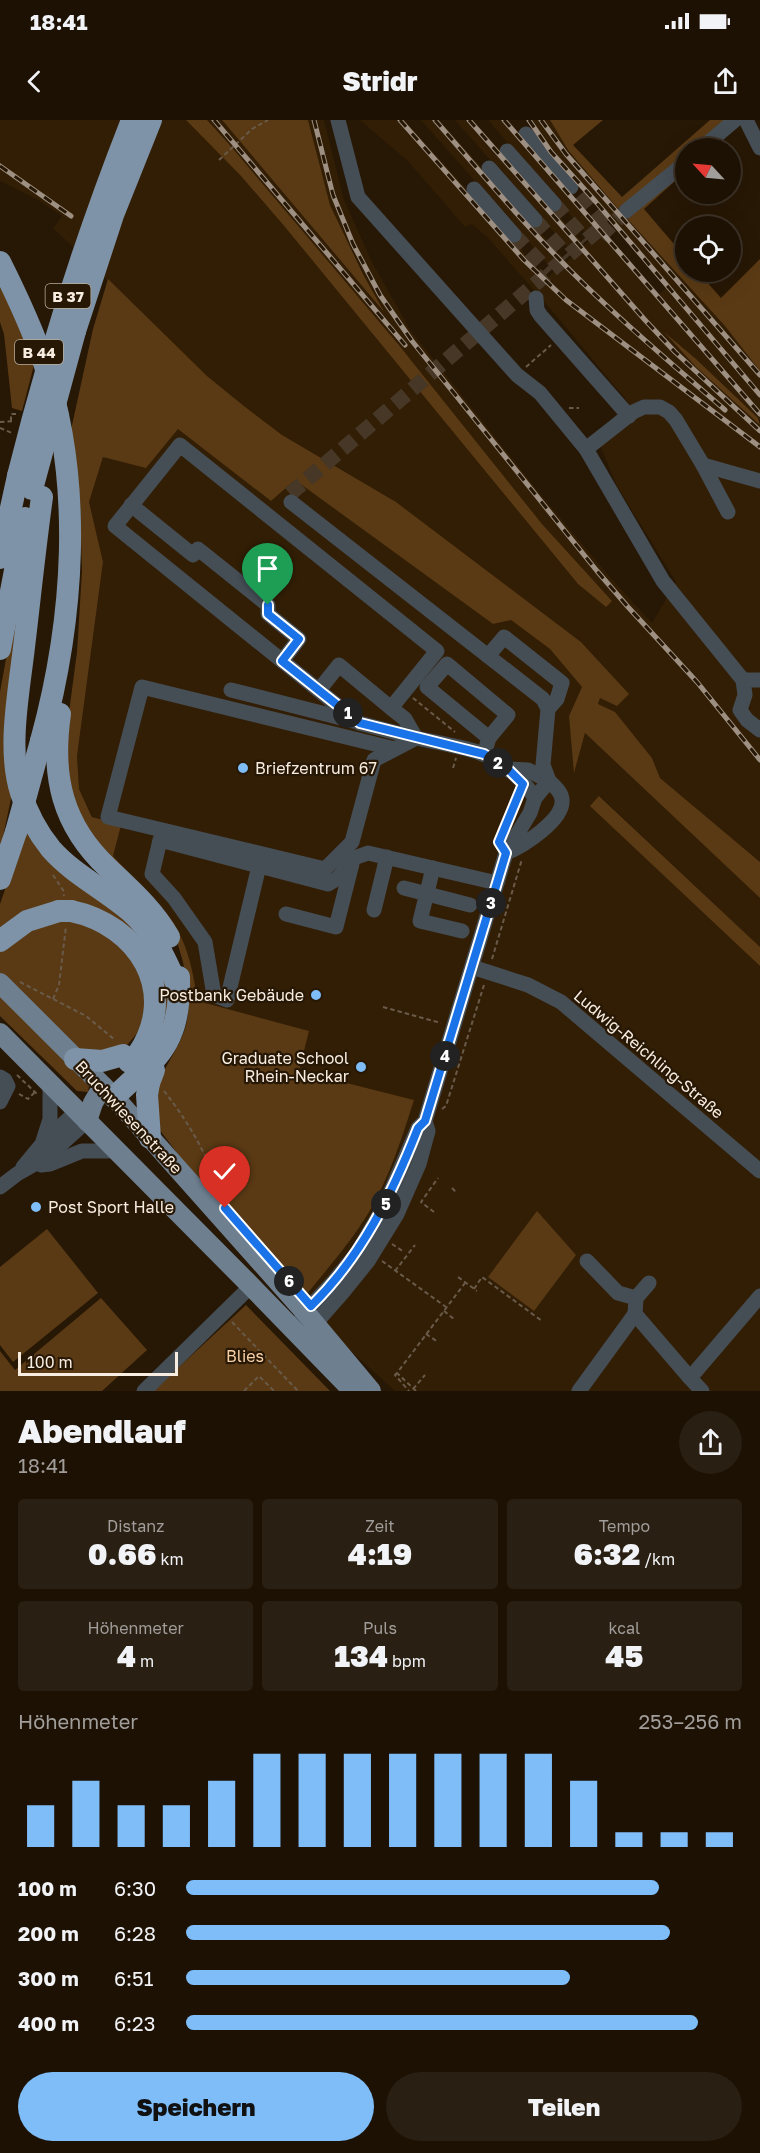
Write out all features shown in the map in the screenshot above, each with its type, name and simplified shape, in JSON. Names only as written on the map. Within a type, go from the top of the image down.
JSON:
[{"type":"highway","name":"B 37","points":[[0,649],[31,488],[43,380],[64,308],[100,203],[132,120]]},
{"type":"highway","name":"B 37","points":[[0,558],[31,488],[75,331],[100,255],[151,120]]},
{"type":"highway","name":"B 44","points":[[0,262],[43,361],[54,401],[68,492],[70,569],[66,621],[53,698],[16,832],[0,879]]},
{"type":"highway","points":[[31,488],[15,762],[21,792],[35,826],[51,848],[68,865],[130,912],[146,929],[160,948],[180,992]]},
{"type":"highway","points":[[59,659],[60,709],[57,755],[59,784],[71,820],[83,841],[144,902],[168,935],[179,965],[180,992],[175,1025],[168,1041],[108,1092]]},
{"type":"highway","points":[[0,940],[27,921],[65,911],[86,915],[108,925],[123,934],[139,952],[156,994],[155,1014],[142,1061],[150,1138]]},
{"type":"highway","points":[[75,1059],[142,1061]]},
{"type":"main road","name":"Bruchwiesenstraße","points":[[8,981],[75,1059],[150,1138],[371,1391]]},
{"type":"main road","name":"Bruchwiesenstraße","points":[[0,1033],[353,1391]]},
{"type":"main road","points":[[82,1116],[108,1092]]},
{"type":"street","points":[[338,120],[358,197],[517,375],[540,393],[586,449],[663,581],[743,680],[745,696],[740,710],[747,720],[760,730]]},
{"type":"street","points":[[714,138],[735,120]]},
{"type":"street","points":[[746,120],[760,148]]},
{"type":"street","points":[[526,134],[571,187]]},
{"type":"street","points":[[507,151],[554,204]]},
{"type":"street","points":[[489,168],[535,220]]},
{"type":"street","points":[[627,211],[675,171]]},
{"type":"street","points":[[474,189],[514,235]]},
{"type":"street","points":[[536,298],[537,310],[541,316],[598,381],[625,419]]},
{"type":"street","points":[[586,449],[638,410],[651,406],[660,407],[669,412],[703,465],[728,512]]},
{"type":"street","points":[[360,723],[115,526],[180,445],[437,651],[391,708]]},
{"type":"street","points":[[703,465],[760,481]]},
{"type":"street","points":[[291,502],[543,699],[548,709],[543,765],[549,781]]},
{"type":"street","points":[[131,505],[193,555]]},
{"type":"street","points":[[177,575],[198,549],[268,605],[268,614],[299,639],[282,661]]},
{"type":"street","points":[[488,656],[504,637],[562,683],[557,699],[548,709]]},
{"type":"street","points":[[484,754],[489,738],[508,715],[447,664],[427,687],[489,738]]},
{"type":"street","points":[[319,690],[339,665],[405,719],[416,738]]},
{"type":"street","points":[[743,680],[760,680]]},
{"type":"street","points":[[395,749],[142,687],[108,817],[325,869],[352,842],[374,760],[395,749],[416,738]]},
{"type":"street","points":[[231,690],[484,754],[508,769],[530,789],[535,798]]},
{"type":"street","points":[[506,853],[515,849],[564,812],[561,793],[549,781],[528,770],[508,769]]},
{"type":"street","points":[[295,1332],[343,1292],[366,1256],[385,1205],[412,1161],[418,1128],[425,1121],[506,853],[530,813],[535,798],[549,781]]},
{"type":"street","points":[[259,866],[227,1000],[214,995],[205,942],[174,898],[152,874],[160,840],[328,884],[338,878],[354,858],[368,853],[497,883]]},
{"type":"street","points":[[374,910],[387,857]]},
{"type":"street","points":[[286,914],[336,927],[354,858]]},
{"type":"street","points":[[433,868],[420,921],[462,931]]},
{"type":"street","points":[[404,888],[471,905]]},
{"type":"street","name":"Ludwig-Reichling-Straße","points":[[472,967],[528,985],[561,1002],[760,1171]]},
{"type":"street","points":[[0,1077],[8,1086],[0,1102]]},
{"type":"street","points":[[42,1144],[50,1119],[50,1083]]},
{"type":"street","points":[[17,1174],[42,1144],[82,1116]]},
{"type":"street","points":[[0,1187],[17,1174],[47,1157],[82,1116]]},
{"type":"street","points":[[35,1165],[50,1164],[82,1151],[117,1151]]},
{"type":"street","points":[[587,1261],[618,1293],[636,1298]]},
{"type":"street","points":[[579,1391],[635,1314],[636,1298],[649,1283]]},
{"type":"street","points":[[153,1388],[251,1286]]},
{"type":"street","points":[[635,1314],[693,1386],[760,1296]]},
{"type":"path","points":[[219,160],[252,129],[268,120]]},
{"type":"path","points":[[517,375],[555,342]]},
{"type":"path","points":[[0,422],[15,421],[18,418],[16,414],[11,414],[11,421]]},
{"type":"path","points":[[427,687],[420,687],[412,697],[461,737],[453,768]]},
{"type":"path","points":[[506,853],[499,842],[523,784]]},
{"type":"path","points":[[425,1121],[446,1106],[488,972]]},
{"type":"path","points":[[8,981],[86,1016],[142,1061],[177,1107],[202,1149],[222,1199]]},
{"type":"path","points":[[383,1007],[454,1026]]},
{"type":"path","points":[[434,1212],[421,1202],[438,1178]]},
{"type":"path","points":[[452,1188],[456,1192]]},
{"type":"path","points":[[396,1271],[414,1244]]},
{"type":"path","points":[[397,1247],[404,1252]]},
{"type":"path","points":[[366,1256],[396,1271],[447,1307]]},
{"type":"path","points":[[458,1277],[475,1290],[482,1277],[542,1321]]},
{"type":"path","points":[[409,1391],[395,1375],[465,1283]]},
{"type":"path","points":[[444,1311],[455,1320]]},
{"type":"path","points":[[224,1313],[298,1391]]},
{"type":"path","points":[[426,1334],[438,1342]]},
{"type":"path","points":[[397,1373],[414,1390],[425,1375]]},
{"type":"path","points":[[244,1391],[259,1376],[274,1391]]},
{"type":"shaded area","points":[[0,120],[186,120],[241,176],[285,227],[578,584],[606,607],[612,601],[542,524],[398,344],[207,120],[222,120],[381,309],[330,205],[308,120],[324,120],[344,200],[373,264],[411,331],[541,495],[652,623],[676,582],[617,486],[596,436],[628,402],[488,238],[472,224],[465,227],[408,161],[360,120],[404,120],[547,278],[554,271],[421,120],[439,120],[567,262],[574,255],[455,120],[473,120],[585,245],[591,239],[488,120],[507,120],[563,187],[659,294],[666,288],[526,120],[550,120],[568,150],[675,271],[675,282],[685,282],[725,326],[760,371],[760,420],[696,359],[667,336],[696,367],[760,425],[760,862],[660,778],[652,758],[615,712],[598,704],[606,669],[581,642],[396,502],[282,435],[244,406],[207,376],[53,228],[62,216],[38,200],[0,181]]},
{"type":"shaded area","points":[[178,428],[271,501],[295,480],[493,624],[511,620],[550,649],[582,687],[569,716],[575,770],[585,733],[760,898],[760,947],[600,796],[591,806],[760,966],[760,1391],[395,1391],[320,1323],[307,1294],[348,1244],[198,1001],[171,919],[113,856],[79,789],[77,756],[103,563],[89,502],[103,457]]},
{"type":"green space","points":[[186,120],[207,120],[228,143],[398,344],[542,524],[612,601],[606,607],[578,584],[285,227],[241,176]]},
{"type":"green space","points":[[222,120],[308,120],[330,205],[384,312]]},
{"type":"green space","points":[[550,120],[603,120],[573,145],[622,197],[675,151],[675,181],[644,209],[675,245],[675,271],[621,212],[568,150]]},
{"type":"green space","points":[[710,120],[723,120],[726,135],[723,138],[689,138]]},
{"type":"green space","points":[[760,259],[760,371],[725,326],[685,282],[707,282],[721,298],[737,282],[741,282],[741,278]]},
{"type":"green space","points":[[108,279],[207,376],[244,406],[282,435],[396,502],[581,642],[629,694],[617,706],[600,698],[598,704],[615,712],[652,758],[660,778],[760,862],[760,898],[585,733],[574,773],[569,716],[582,687],[550,649],[511,620],[493,624],[295,480],[271,501],[178,429],[146,468],[103,457],[89,502],[103,562],[77,756],[79,789],[92,817],[121,825],[113,856],[171,919],[177,929],[189,958],[198,1001],[309,1031],[299,1071],[414,1100],[383,1186],[369,1212],[355,1234],[307,1294],[231,1208],[221,1211],[159,1129],[156,1109],[158,1088],[181,1038],[188,1014],[187,982],[182,960],[176,939],[76,816],[64,750],[77,652],[82,571],[80,503],[69,439],[93,329]]},
{"type":"green space","points":[[0,280],[35,361],[22,411],[12,408],[4,334],[0,322]]},
{"type":"green space","points":[[664,332],[758,418],[760,425],[696,367]]},
{"type":"green space","points":[[32,516],[12,794],[0,851],[0,692]]},
{"type":"green space","points":[[599,796],[760,947],[760,966],[590,806]]},
{"type":"green space","points":[[26,829],[130,920],[167,983],[170,1018],[147,1055],[163,1025],[165,1003],[109,915],[0,930],[0,904]]},
{"type":"green space","points":[[44,921],[93,922],[142,969],[147,1008],[139,1031],[119,1051],[78,1051],[0,976],[0,952]]},
{"type":"green space","points":[[0,993],[89,1086],[88,1092],[77,1091],[0,1016]]},
{"type":"green space","points":[[537,1211],[576,1255],[534,1311],[488,1277]]},
{"type":"green space","points":[[47,1229],[98,1293],[13,1362],[0,1345],[0,1267]]},
{"type":"green space","points":[[101,1298],[147,1350],[102,1391],[0,1391],[0,1351],[15,1370]]},
{"type":"green space","name":"Blies","points":[[246,1305],[330,1391],[153,1391]]},
{"type":"tunnel","points":[[290,494],[604,225],[571,187]]},
{"type":"tunnel","points":[[554,204],[586,241]]},
{"type":"tunnel","points":[[600,236],[626,211]]},
{"type":"tunnel","points":[[535,220],[568,257]]},
{"type":"tunnel","points":[[514,235],[549,272]]},
{"type":"railway","points":[[214,120],[405,345]]},
{"type":"railway","points":[[314,120],[333,195],[353,244],[380,295],[412,341],[597,571],[697,682],[760,760]]},
{"type":"railway","points":[[400,120],[524,260],[566,300],[760,447]]},
{"type":"railway","points":[[435,120],[565,266],[654,349],[725,410]]},
{"type":"railway","points":[[469,120],[645,320],[675,352],[760,431]]},
{"type":"railway","points":[[504,120],[760,414]]},
{"type":"railway","points":[[529,120],[551,152],[760,395]]},
{"type":"railway","points":[[541,120],[566,154],[760,375]]},
{"type":"railway","points":[[0,166],[71,216]]},
{"type":"place","name":"Briefzentrum 67","points":[[243,768]]},
{"type":"place","name":"Postbank Gebäude","points":[[316,995]]},
{"type":"place","name":"Graduate School Rhein-Neckar","points":[[361,1067]]},
{"type":"place","name":"Post Sport Halle","points":[[36,1207]]},
{"type":"route","points":[[225,1208],[311,1306],[357,1252],[385,1205],[418,1128],[425,1121],[506,853],[499,842],[523,784],[508,769],[484,754],[360,723],[282,661],[299,639],[268,614],[268,605]]}]
